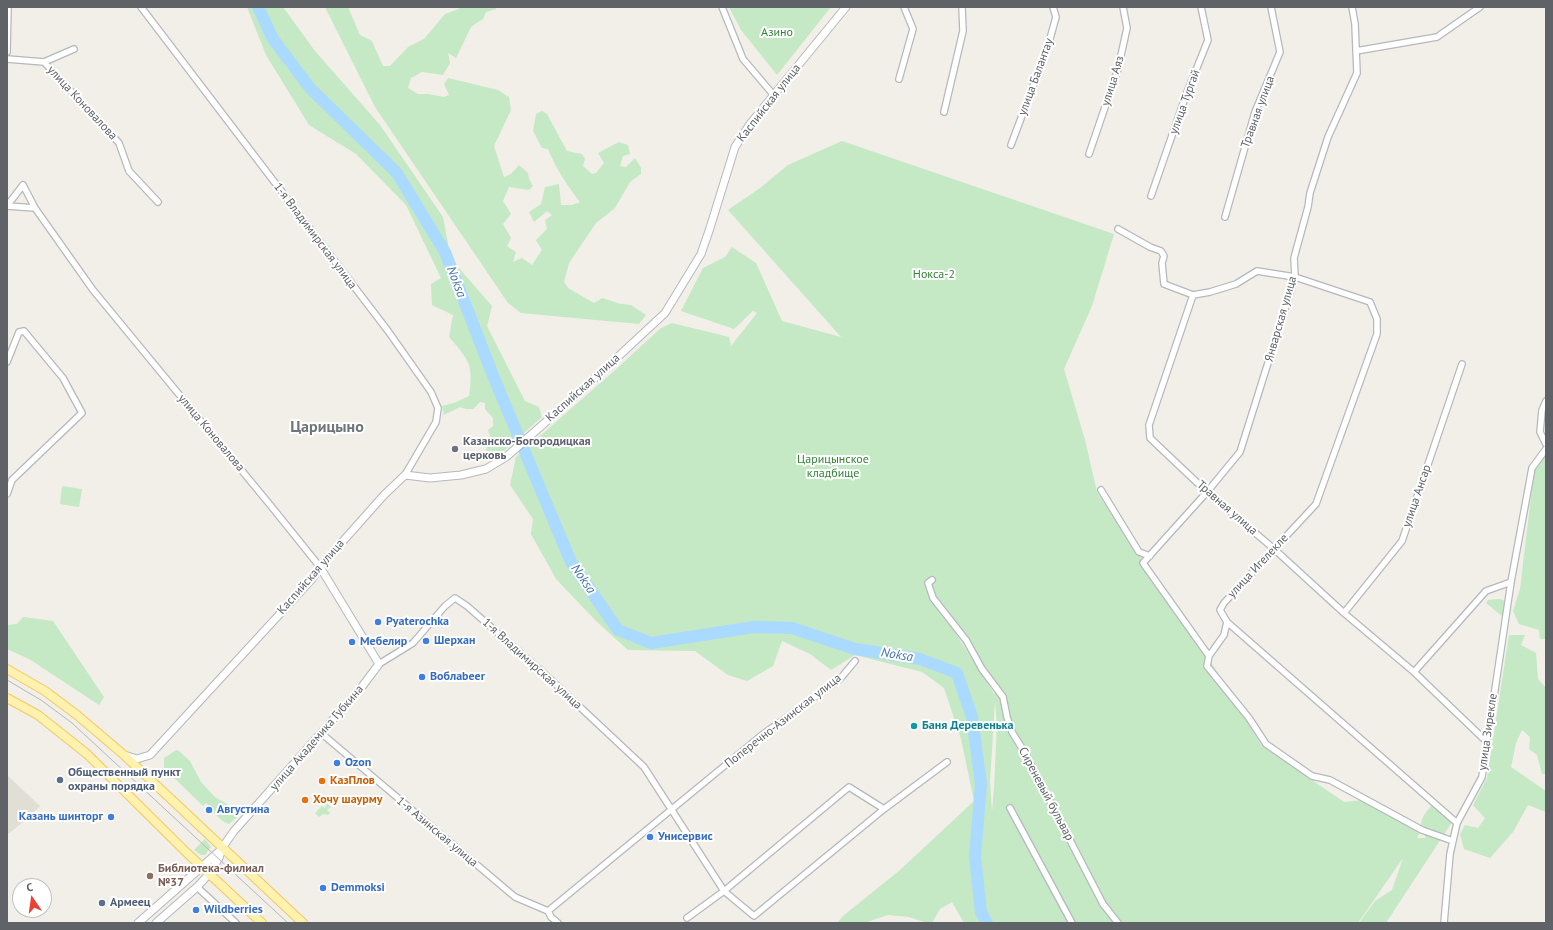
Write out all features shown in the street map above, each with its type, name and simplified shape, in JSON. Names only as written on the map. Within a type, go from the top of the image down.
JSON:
[{"type":"main road","points":[[7,669],[45,691],[77,715],[124,755],[303,923]]},
{"type":"main road","points":[[7,698],[38,715],[87,754],[208,874],[262,923]]},
{"type":"street","points":[[7,52],[8,7]]},
{"type":"street","name":"1-я Владимирская улица","points":[[141,7],[388,331],[431,392],[438,408],[436,422],[405,475]]},
{"type":"street","points":[[722,7],[743,59],[771,92],[773,97]]},
{"type":"street","name":"Каспийская улица","points":[[124,755],[137,759],[150,755],[312,579],[320,567],[384,496],[405,475],[430,478],[461,475],[486,469],[506,457],[593,380],[665,313],[701,254],[735,147],[750,124],[846,7]]},
{"type":"street","points":[[899,79],[913,29],[904,7]]},
{"type":"street","points":[[944,112],[963,31],[962,7]]},
{"type":"street","name":"улица Балантау","points":[[1011,145],[1048,46],[1056,17],[1053,7]]},
{"type":"street","name":"улица Аяз","points":[[1089,154],[1118,69],[1127,28],[1123,7]]},
{"type":"street","name":"улица Тургай","points":[[1151,196],[1186,95],[1208,40],[1200,7]]},
{"type":"street","name":"Травная улица","points":[[1225,217],[1255,112],[1280,52],[1271,7]]},
{"type":"street","name":"Январская улица","points":[[1209,656],[1143,563],[1207,492],[1240,452],[1295,277],[1294,258],[1308,207],[1310,193],[1328,137],[1357,73],[1355,24],[1352,7]]},
{"type":"street","points":[[1356,51],[1437,37],[1480,7]]},
{"type":"street","name":"улица Коновалова","points":[[7,59],[44,62],[74,50]]},
{"type":"street","name":"улица Коновалова","points":[[44,62],[118,143],[129,171],[158,202]]},
{"type":"street","name":"улица Коновалова","points":[[35,208],[7,206],[23,185],[35,208],[93,290],[272,506],[320,567],[379,664]]},
{"type":"street","points":[[1118,228],[1150,247],[1161,251],[1164,256],[1162,263],[1164,284],[1194,296]]},
{"type":"street","name":"улица Игелекле","points":[[1194,296],[1236,284],[1257,272],[1295,277],[1370,302],[1377,319],[1377,334],[1316,504],[1273,548],[1224,602],[1220,610],[1227,622]]},
{"type":"street","name":"Травная улица","points":[[1194,296],[1149,425],[1150,438],[1207,492],[1273,548],[1344,613],[1414,672],[1487,742]]},
{"type":"street","points":[[7,362],[19,332],[24,331],[63,378],[82,413],[12,480],[7,494]]},
{"type":"street","name":"улица Ансар","points":[[1344,613],[1402,541],[1462,364]]},
{"type":"street","points":[[1546,401],[1542,410],[1540,432],[1546,444]]},
{"type":"street","name":"улица Зирекле","points":[[1444,923],[1450,854],[1457,823],[1482,777],[1511,582],[1532,468],[1546,449]]},
{"type":"street","points":[[1101,490],[1139,552],[1150,556]]},
{"type":"street","name":"Сиреневый бульвар","points":[[932,580],[928,583],[933,598],[966,640],[982,669],[1003,697],[1012,732],[1106,909],[1118,923]]},
{"type":"street","points":[[1414,672],[1486,591],[1511,582]]},
{"type":"street","name":"1-я Владимирская улица","points":[[379,664],[413,643],[445,606],[455,598],[467,606],[549,678],[644,766],[673,810]]},
{"type":"street","points":[[1453,841],[1422,830],[1330,780],[1312,776],[1266,744],[1249,718],[1207,666],[1209,656],[1224,636],[1227,622],[1457,823]]},
{"type":"street","name":"Поперечно-Азинская улица","points":[[548,911],[673,810],[762,735],[840,679],[855,661]]},
{"type":"street","name":"улица Академика Губкина","points":[[138,923],[222,848],[234,831],[362,688],[379,664]]},
{"type":"street","name":"1-я Азинская улица","points":[[321,733],[515,896],[548,911],[551,917],[558,923]]},
{"type":"street","points":[[673,810],[724,891],[754,916],[884,809],[947,762]]},
{"type":"street","points":[[687,918],[724,891],[849,787],[884,809]]},
{"type":"street","points":[[1010,808],[1072,923]]},
{"type":"street","name":"улица Академика Губкина","points":[[156,923],[197,887],[219,858],[222,848]]},
{"type":"street","points":[[197,887],[236,923]]},
{"type":"shaded area","points":[[7,775],[40,806],[7,835]]},
{"type":"green space","points":[[247,7],[283,7],[315,51],[380,125],[443,217],[451,259],[492,306],[487,326],[525,401],[539,407],[542,417],[496,458],[485,461],[484,455],[491,439],[488,430],[493,426],[493,418],[485,409],[485,403],[480,402],[473,409],[460,407],[444,415],[442,406],[454,403],[469,396],[471,377],[470,370],[465,358],[449,337],[453,315],[432,305],[431,284],[441,278],[406,205],[356,154],[309,125],[266,55]]},
{"type":"green space","points":[[325,7],[348,7],[360,35],[372,41],[383,66],[390,66],[408,47],[424,39],[445,14],[459,9],[459,7],[497,7],[496,9],[486,12],[483,19],[471,27],[456,58],[448,53],[450,63],[443,75],[422,72],[411,78],[408,88],[418,94],[444,97],[449,95],[444,84],[448,78],[498,90],[509,97],[511,110],[494,146],[504,177],[511,174],[519,165],[528,173],[529,179],[533,186],[529,190],[509,187],[503,201],[511,214],[503,224],[511,238],[507,246],[516,252],[513,262],[522,258],[532,265],[542,250],[536,240],[547,229],[545,220],[552,215],[547,211],[534,222],[529,212],[541,204],[545,187],[559,184],[561,205],[572,205],[580,202],[562,177],[548,149],[542,148],[533,131],[536,114],[542,111],[547,114],[567,151],[582,154],[585,159],[583,166],[592,174],[596,173],[604,163],[598,153],[619,142],[628,145],[630,154],[623,156],[620,166],[626,167],[635,158],[641,168],[641,174],[630,182],[615,208],[596,223],[569,263],[564,282],[568,288],[594,303],[602,298],[621,304],[631,305],[646,315],[639,324],[521,313],[508,303],[375,107]]},
{"type":"green space","name":"Азино","points":[[729,7],[831,7],[777,75],[741,30]]},
{"type":"green space","points":[[842,141],[1114,234],[1092,306],[1064,369],[1085,440],[1097,492],[1211,662],[1261,745],[1344,802],[1363,800],[1420,832],[1417,838],[1426,838],[1421,824],[1425,813],[1432,805],[1452,822],[1386,923],[1359,923],[1375,901],[1392,890],[1403,858],[1358,923],[964,923],[952,902],[940,909],[932,923],[927,923],[909,917],[888,915],[864,923],[837,923],[843,916],[900,870],[974,801],[961,739],[944,688],[922,672],[855,655],[831,670],[810,654],[782,641],[773,666],[747,681],[728,675],[695,651],[628,650],[597,622],[556,579],[531,534],[533,519],[510,485],[516,457],[661,328],[672,323],[729,337],[731,346],[757,313],[753,311],[734,329],[681,311],[703,268],[725,257],[732,247],[756,263],[782,321],[841,337],[728,210],[760,188],[788,165]],"holes":[[[933,598],[995,688],[995,695]],[[995,701],[997,725],[992,812],[990,781]]]},
{"type":"green space","points":[[1546,453],[1546,639],[1540,639],[1539,630],[1519,624],[1513,611],[1520,589],[1534,471]]},
{"type":"green space","points":[[62,486],[82,489],[79,507],[60,504]]},
{"type":"green space","points":[[1500,599],[1507,602],[1503,617],[1486,603],[1488,600]]},
{"type":"green space","points":[[23,617],[53,621],[104,697],[99,705],[29,659],[7,649],[7,625],[17,624]]},
{"type":"green space","points":[[1509,635],[1525,635],[1521,645],[1536,653],[1538,679],[1546,688],[1546,774],[1542,774],[1537,755],[1529,749],[1530,737],[1522,730],[1516,743],[1511,767],[1546,791],[1546,812],[1528,805],[1513,832],[1490,858],[1464,849],[1460,834],[1465,825],[1478,828],[1485,818],[1473,805],[1487,778]]},
{"type":"green space","points":[[176,750],[190,761],[201,782],[215,797],[230,806],[237,817],[229,824],[222,821],[206,803],[203,806],[164,768],[164,758]]},
{"type":"green space","points":[[328,804],[331,807],[327,810],[330,813],[328,815],[323,814],[319,817],[315,813],[322,806],[325,808]]},
{"type":"green space","points":[[205,839],[211,847],[205,855],[201,855],[194,850]]},
{"type":"waterway","name":"Noksa","points":[[258,7],[273,39],[310,88],[397,173],[445,252],[494,378],[571,562],[618,630],[651,643],[754,627],[792,628],[855,649],[920,659],[957,673],[972,717],[981,784],[975,856],[981,912],[987,923]]},
{"type":"tram line","points":[[7,680],[41,700],[72,723],[288,923]]},
{"type":"place","name":"Казанско-Богородицкая церковь","points":[[455,449]]},
{"type":"place","name":"Pyaterochka","points":[[378,622]]},
{"type":"place","name":"Шерхан","points":[[426,641]]},
{"type":"place","name":"Мебелир","points":[[352,642]]},
{"type":"place","name":"Воблаbeer","points":[[422,677]]},
{"type":"place","name":"Баня Деревенька","points":[[914,726]]},
{"type":"place","name":"Ozon","points":[[337,763]]},
{"type":"place","name":"Общественный пункт охраны порядка","points":[[60,780]]},
{"type":"place","name":"КазПлов","points":[[322,781]]},
{"type":"place","name":"Хочу шаурму","points":[[305,800]]},
{"type":"place","name":"Августина","points":[[209,810]]},
{"type":"place","name":"Казань шинторг","points":[[111,817]]},
{"type":"place","name":"Унисервис","points":[[650,837]]},
{"type":"place","name":"Библиотека-филиал №37","points":[[150,876]]},
{"type":"place","name":"Demmoksi","points":[[323,888]]},
{"type":"place","name":"Армеец","points":[[102,903]]},
{"type":"place","name":"Wildberries","points":[[196,910]]},
{"type":"district","name":"Царицыно","points":[[327,427]]},
{"type":"park label","name":"Нокса-2","points":[[934,275]]},
{"type":"park label","name":"Царицынское кладбище","points":[[833,467]]}]
